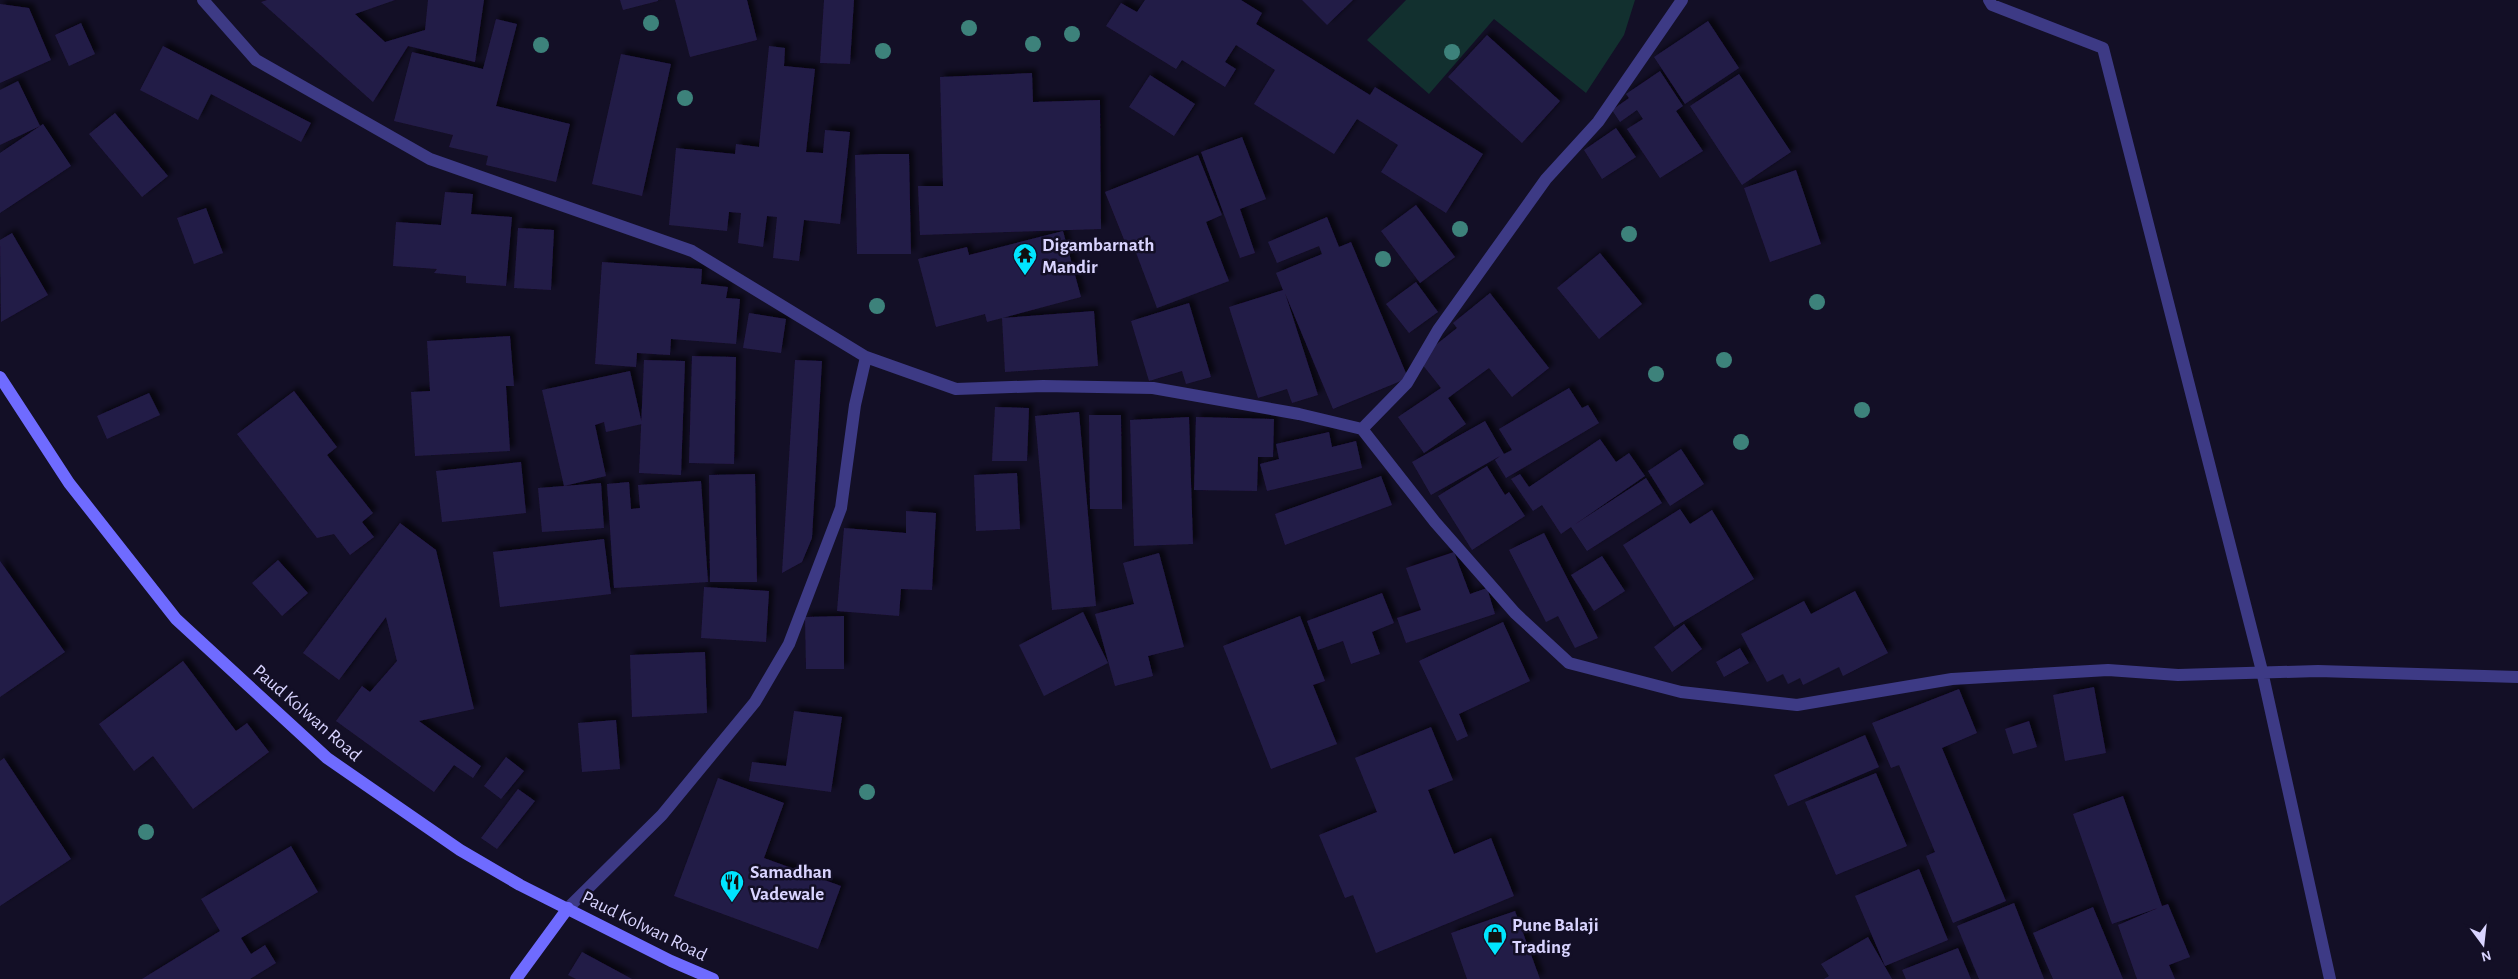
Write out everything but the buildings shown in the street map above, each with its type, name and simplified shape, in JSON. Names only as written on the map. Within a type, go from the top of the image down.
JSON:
[{"type":"main road","name":"Paud Kolwan Road","points":[[0,378],[69,483],[176,619],[327,758],[460,850],[520,885],[671,961],[713,979]]},
{"type":"main road","points":[[516,979],[568,908]]},
{"type":"street","points":[[203,0],[256,60],[430,158],[692,251],[866,357],[956,389],[1043,386],[1153,388],[1299,414],[1362,429],[1435,522],[1515,613],[1569,664],[1681,692],[1797,705],[1952,679],[2108,670],[2178,675],[2262,671],[2518,677]]},
{"type":"street","points":[[1989,0],[1992,5],[2103,48],[2262,671],[2330,979]]},
{"type":"street","points":[[1362,429],[1407,383],[1438,330],[1546,179],[1598,122],[1680,1]]},
{"type":"street","points":[[568,908],[662,816],[755,702],[789,644],[841,508],[855,405],[866,357]]},
{"type":"green space","points":[[1406,0],[1635,0],[1624,35],[1586,93],[1494,19],[1429,94],[1367,40]]},
{"type":"place","name":"Digambarnath Mandir","points":[[1025,276]]},
{"type":"place","name":"Samadhan Vadewale","points":[[732,903]]},
{"type":"place","name":"Pune Balaji Trading","points":[[1495,956]]}]
